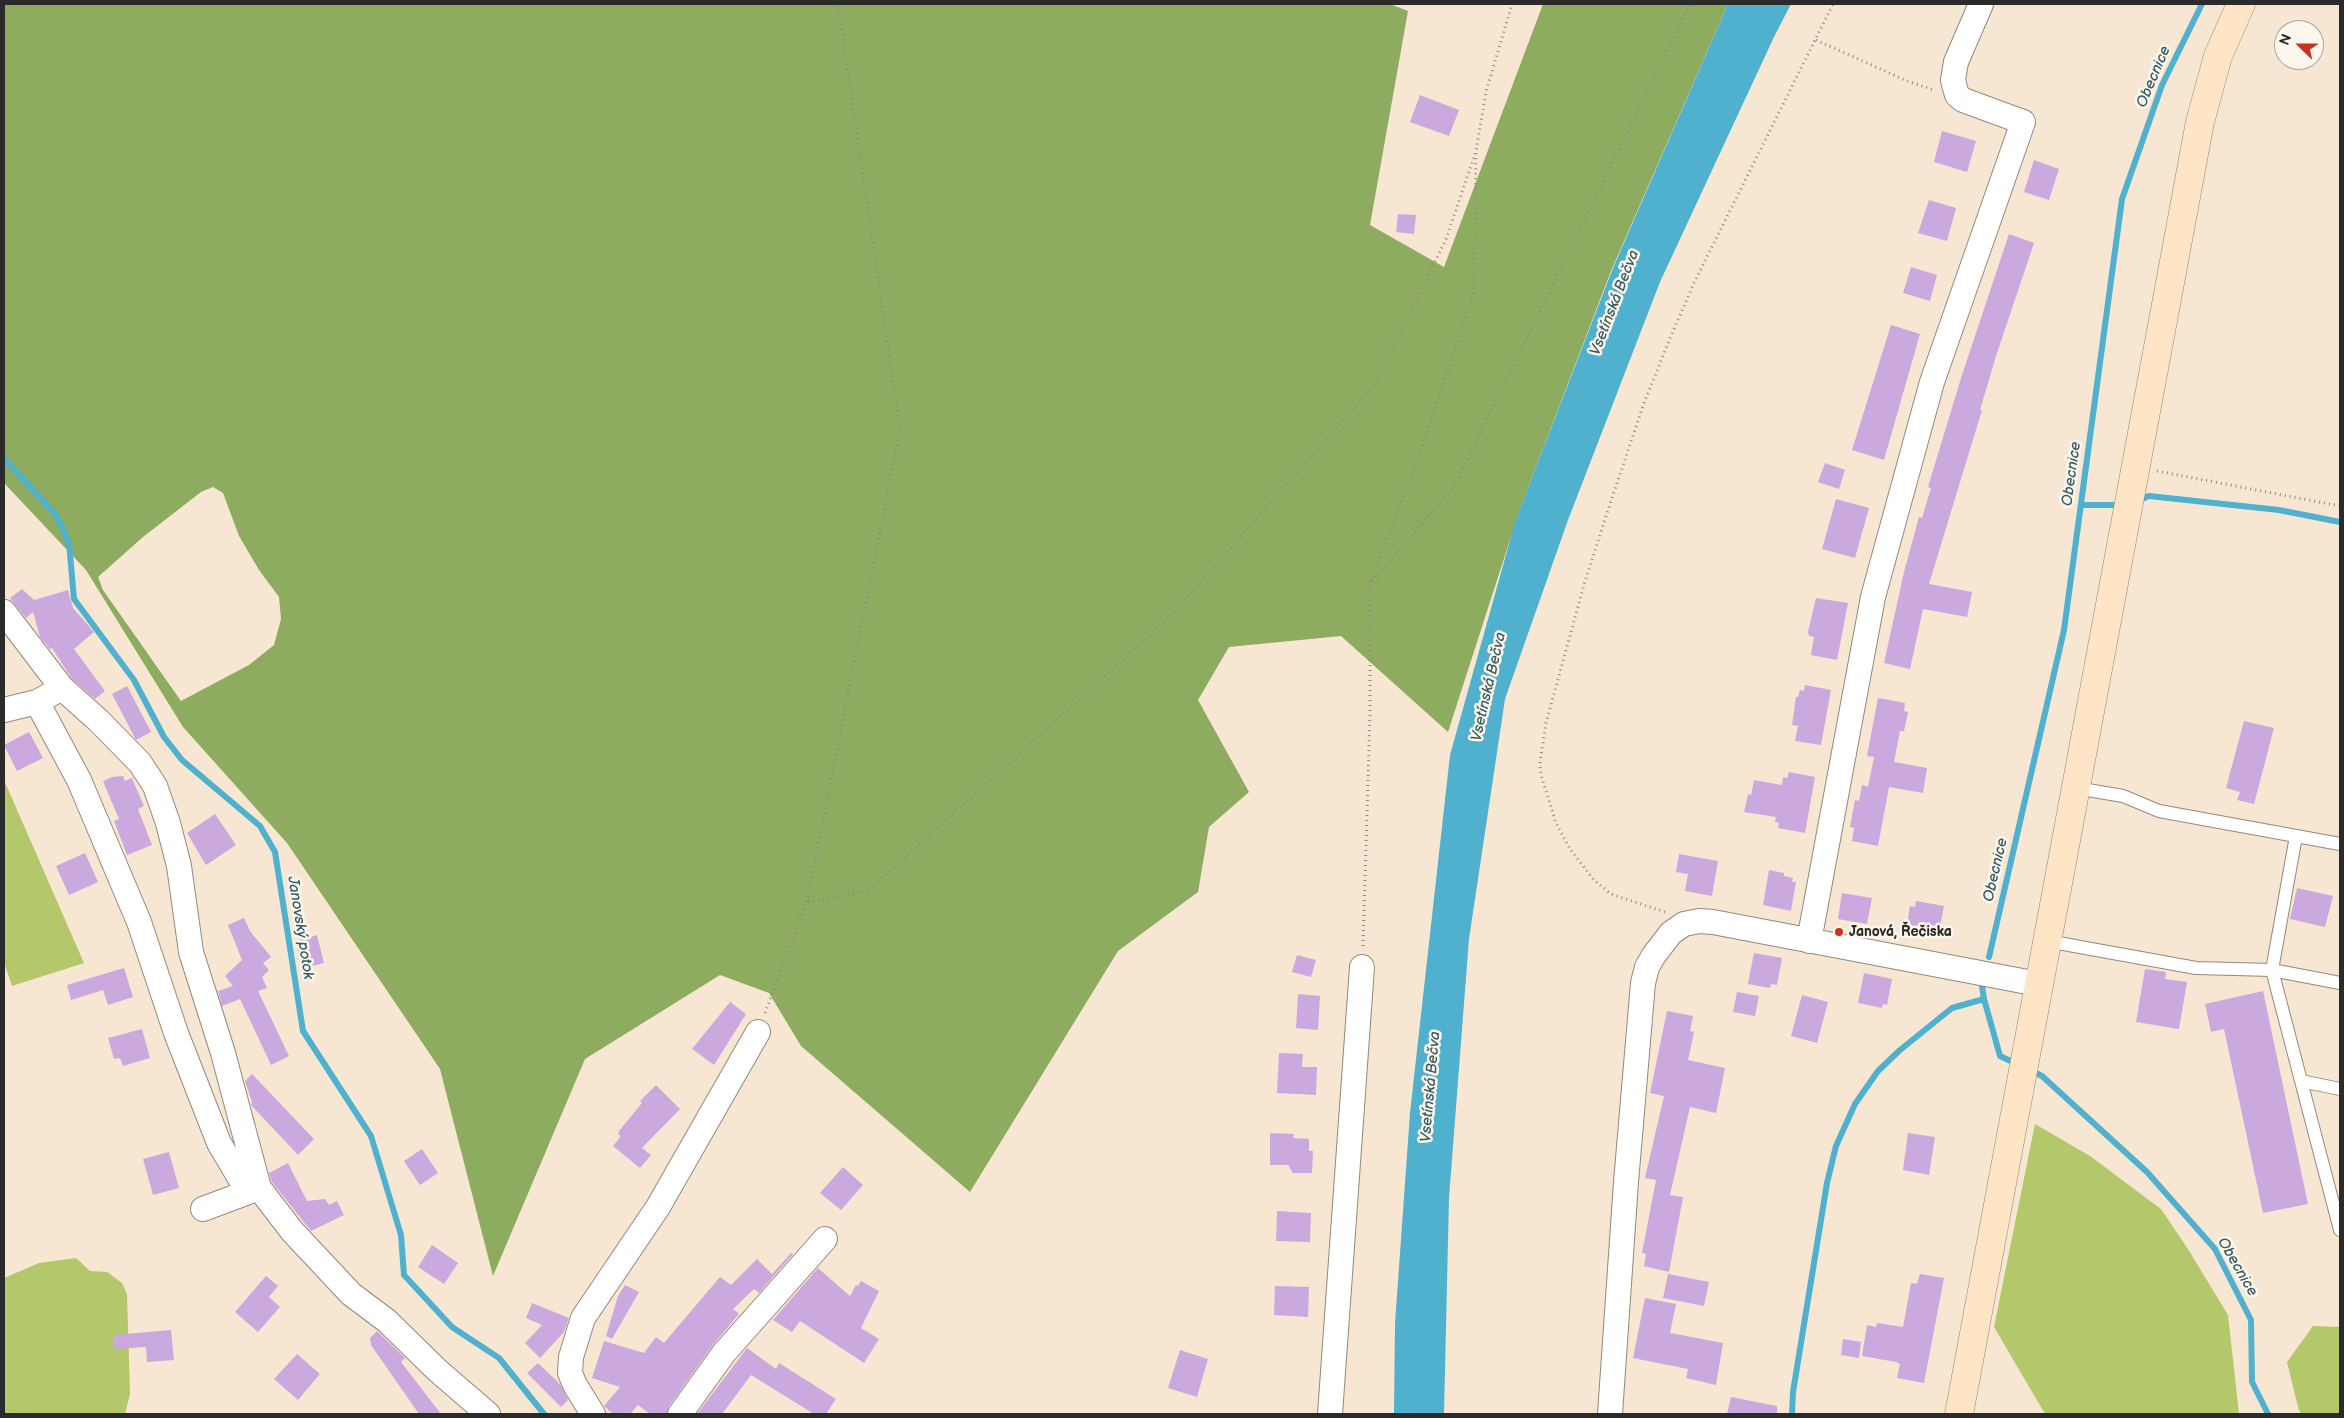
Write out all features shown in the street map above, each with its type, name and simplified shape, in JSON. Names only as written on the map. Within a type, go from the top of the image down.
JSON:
[{"type":"main road","points":[[1958,1414],[2200,122],[2218,56],[2241,4]]},
{"type":"street","points":[[1809,940],[1873,597],[1932,382],[2023,122],[1963,100],[1958,95],[1952,80],[1956,62],[1981,4]]},
{"type":"street","points":[[4,612],[62,688],[99,721],[140,763],[155,786],[168,823],[179,866],[191,952],[223,1053],[254,1190]]},
{"type":"street","points":[[4,710],[37,702],[62,688]]},
{"type":"street","points":[[37,702],[79,780],[140,922],[176,1033],[219,1143],[254,1190],[351,1294],[388,1321],[437,1370],[488,1414]]},
{"type":"street","points":[[1610,1414],[1625,1192],[1643,983],[1648,967],[1662,943],[1684,924],[1699,921],[1714,922],[2038,984]]},
{"type":"street","points":[[1330,1414],[1362,967]]},
{"type":"street","points":[[594,1414],[575,1385],[570,1373],[570,1357],[583,1318],[658,1207],[758,1032]]},
{"type":"street","points":[[203,1209],[254,1190]]},
{"type":"street","points":[[680,1414],[724,1353],[825,1239]]},
{"type":"lane","points":[[2076,788],[2123,796],[2159,811],[2340,844]]},
{"type":"lane","points":[[2296,836],[2272,970],[2340,1230]]},
{"type":"lane","points":[[2047,941],[2196,968],[2272,970],[2340,983]]},
{"type":"lane","points":[[2301,1081],[2340,1089]]},
{"type":"path","points":[[758,1032],[807,902],[900,429],[839,11],[833,4]]},
{"type":"path","points":[[1362,967],[1370,714],[1370,583],[1419,457],[1474,293],[1476,151],[1486,92],[1512,4]]},
{"type":"path","points":[[1370,583],[1454,487],[1690,4]]},
{"type":"path","points":[[1684,924],[1667,913],[1611,894],[1583,868],[1556,823],[1544,789],[1540,762],[1546,722],[1588,572],[1642,412],[1668,344],[1694,283],[1834,4]]},
{"type":"path","points":[[1816,40],[1923,87],[1940,91],[1955,88]]},
{"type":"path","points":[[807,902],[868,891],[1170,617],[1376,383],[1446,239],[1476,151]]},
{"type":"path","points":[[2136,467],[2340,506]]},
{"type":"green space","points":[[4,4],[1390,4],[1408,11],[1370,225],[1444,267],[1543,4],[1728,4],[1611,271],[1520,509],[1448,732],[1341,636],[1229,647],[1198,700],[1249,792],[1209,827],[1198,892],[1118,951],[970,1192],[801,1046],[769,993],[720,975],[585,1059],[493,1276],[440,1069],[287,843],[183,727],[86,570],[4,483]],"holes":[[[213,487],[223,493],[239,536],[259,570],[279,597],[281,619],[274,645],[249,665],[181,701],[103,590],[98,577],[143,537],[201,492]]]},
{"type":"green space","points":[[4,780],[84,963],[12,986],[4,962]]},
{"type":"green space","points":[[2035,1124],[2090,1156],[2161,1209],[2228,1315],[2239,1414],[2045,1414],[1994,1327]]},
{"type":"green space","points":[[76,1258],[90,1271],[107,1272],[122,1283],[127,1294],[130,1394],[125,1414],[4,1414],[4,1278],[39,1263]]},
{"type":"green space","points":[[2313,1326],[2340,1327],[2340,1414],[2301,1414],[2298,1407],[2287,1362]]},
{"type":"water","name":"Vsetínská Bečva","points":[[1728,4],[1791,4],[1660,282],[1568,520],[1505,699],[1469,939],[1449,1198],[1444,1414],[1394,1414],[1395,1323],[1410,1113],[1450,755],[1516,519],[1613,268]]},
{"type":"building","points":[[1420,95],[1459,110],[1449,136],[1410,122]]},
{"type":"building","points":[[1942,131],[1976,141],[1967,172],[1934,162]]},
{"type":"building","points":[[2034,160],[2059,169],[2049,200],[2024,192]]},
{"type":"building","points":[[1929,200],[1956,208],[1947,241],[1918,233]]},
{"type":"building","points":[[1398,214],[1416,215],[1414,234],[1396,232]]},
{"type":"building","points":[[2009,234],[2034,243],[1996,356],[1980,410],[1982,410],[1929,584],[1972,592],[1967,617],[1923,609],[1910,669],[1884,663],[1904,572],[1919,517],[1922,518],[1931,488],[1928,487],[1961,378]]},
{"type":"building","points":[[1911,267],[1937,275],[1930,301],[1903,293]]},
{"type":"building","points":[[1891,325],[1920,334],[1884,460],[1852,450]]},
{"type":"building","points":[[1825,463],[1845,470],[1839,489],[1818,482]]},
{"type":"building","points":[[1836,499],[1869,508],[1855,558],[1822,549]]},
{"type":"building","points":[[22,589],[34,600],[68,590],[73,608],[94,632],[74,649],[105,691],[95,699],[72,679],[52,648],[50,649],[40,637],[33,612],[26,618],[10,598]]},
{"type":"building","points":[[1816,598],[1848,603],[1837,660],[1811,655],[1814,637],[1809,636],[1808,632]]},
{"type":"building","points":[[1805,685],[1831,690],[1821,745],[1795,741],[1798,726],[1792,725],[1796,697],[1798,697],[1800,690],[1804,691]]},
{"type":"building","points":[[127,686],[151,732],[136,740],[112,694]]},
{"type":"building","points":[[1878,698],[1905,703],[1904,711],[1908,712],[1904,731],[1900,731],[1894,762],[1927,768],[1923,793],[1889,787],[1878,846],[1852,841],[1854,828],[1850,827],[1855,800],[1859,801],[1862,785],[1868,787],[1874,757],[1867,756]]},
{"type":"building","points":[[2244,721],[2274,728],[2254,804],[2237,800],[2240,792],[2226,788]]},
{"type":"building","points":[[29,732],[43,758],[17,771],[4,745]]},
{"type":"building","points":[[1789,772],[1815,777],[1805,833],[1778,828],[1779,823],[1775,822],[1776,817],[1744,812],[1748,794],[1751,795],[1754,780],[1782,785],[1783,777],[1787,778]]},
{"type":"building","points":[[123,776],[125,781],[132,778],[144,806],[138,809],[152,845],[127,855],[114,821],[119,819],[103,781],[112,777]]},
{"type":"building","points":[[215,814],[236,845],[206,865],[187,833]]},
{"type":"building","points":[[85,853],[98,882],[69,895],[56,866]]},
{"type":"building","points":[[1679,854],[1718,861],[1712,896],[1685,891],[1688,874],[1676,872]]},
{"type":"building","points":[[1769,870],[1784,873],[1784,876],[1793,878],[1792,882],[1796,882],[1791,911],[1763,905]]},
{"type":"building","points":[[2297,888],[2333,896],[2325,927],[2290,919]]},
{"type":"building","points":[[1842,893],[1872,898],[1867,924],[1838,919]]},
{"type":"building","points":[[1916,901],[1944,906],[1938,938],[1910,933],[1911,925],[1907,924],[1910,906],[1915,907]]},
{"type":"building","points":[[244,918],[250,931],[271,957],[263,963],[269,970],[262,977],[267,988],[258,991],[289,1056],[271,1065],[240,999],[222,1006],[218,991],[233,986],[225,976],[242,960],[228,925]]},
{"type":"building","points":[[317,935],[324,963],[303,968],[295,941]]},
{"type":"building","points":[[1754,953],[1782,958],[1777,985],[1771,984],[1770,988],[1748,984]]},
{"type":"building","points":[[1297,955],[1316,960],[1311,977],[1292,972]]},
{"type":"building","points":[[124,968],[133,997],[108,1005],[103,990],[71,1000],[67,985]]},
{"type":"building","points":[[2145,969],[2166,972],[2165,979],[2187,982],[2179,1029],[2136,1022]]},
{"type":"building","points":[[1864,973],[1892,979],[1887,1005],[1883,1004],[1882,1008],[1858,1003]]},
{"type":"building","points":[[2263,991],[2308,1204],[2263,1213],[2224,1029],[2211,1032],[2205,1004]]},
{"type":"building","points":[[1737,992],[1759,996],[1755,1016],[1733,1012]]},
{"type":"building","points":[[1298,994],[1320,996],[1318,1030],[1296,1028]]},
{"type":"building","points":[[1802,995],[1828,1002],[1817,1043],[1791,1036]]},
{"type":"building","points":[[730,1002],[746,1014],[714,1065],[692,1049]]},
{"type":"building","points":[[1667,1011],[1693,1016],[1690,1031],[1694,1032],[1688,1060],[1725,1068],[1716,1113],[1690,1107],[1670,1195],[1683,1197],[1669,1272],[1644,1266],[1646,1254],[1642,1253],[1656,1180],[1645,1178],[1664,1096],[1650,1093]]},
{"type":"building","points":[[142,1029],[150,1058],[123,1066],[120,1058],[114,1059],[108,1038]]},
{"type":"building","points":[[1279,1053],[1303,1054],[1302,1067],[1317,1067],[1316,1095],[1277,1093]]},
{"type":"building","points":[[252,1074],[314,1139],[298,1155],[251,1105],[252,1102],[245,1081]]},
{"type":"building","points":[[656,1085],[680,1109],[642,1148],[651,1155],[640,1168],[613,1146],[621,1136],[618,1134],[619,1131],[642,1103],[640,1101]]},
{"type":"building","points":[[1270,1133],[1294,1134],[1293,1138],[1309,1139],[1309,1151],[1313,1151],[1312,1173],[1293,1173],[1288,1165],[1270,1165]]},
{"type":"building","points":[[1908,1133],[1935,1137],[1929,1175],[1903,1170]]},
{"type":"building","points":[[422,1149],[438,1173],[420,1185],[404,1161]]},
{"type":"building","points":[[169,1152],[179,1188],[153,1195],[143,1159]]},
{"type":"building","points":[[288,1163],[307,1201],[325,1199],[329,1205],[337,1201],[344,1215],[311,1231],[272,1182],[269,1173]]},
{"type":"building","points":[[843,1167],[863,1185],[841,1210],[820,1193]]},
{"type":"building","points":[[1277,1211],[1311,1213],[1310,1242],[1276,1241]]},
{"type":"building","points":[[432,1245],[458,1263],[444,1284],[418,1267]]},
{"type":"building","points":[[791,1253],[793,1254],[759,1293],[754,1289],[733,1309],[739,1314],[713,1345],[669,1406],[667,1414],[650,1414],[638,1405],[630,1414],[613,1414],[604,1406],[620,1387],[592,1378],[604,1341],[644,1353],[656,1337],[664,1343],[720,1277],[731,1285],[757,1259],[772,1274]]},
{"type":"building","points":[[818,1268],[850,1296],[856,1285],[858,1286],[861,1281],[879,1291],[861,1328],[879,1339],[864,1363],[800,1321],[792,1332],[773,1320]]},
{"type":"building","points":[[1668,1274],[1709,1282],[1704,1306],[1663,1298]]},
{"type":"building","points":[[1920,1274],[1944,1278],[1924,1383],[1897,1378],[1900,1364],[1896,1362],[1862,1356],[1867,1325],[1876,1327],[1877,1323],[1903,1327],[1911,1283],[1917,1284]]},
{"type":"building","points":[[266,1276],[278,1286],[269,1297],[280,1307],[258,1332],[235,1312]]},
{"type":"building","points":[[625,1285],[639,1292],[612,1339],[606,1336],[618,1296]]},
{"type":"building","points":[[1275,1286],[1309,1287],[1308,1317],[1274,1315]]},
{"type":"building","points":[[1645,1298],[1676,1304],[1670,1333],[1723,1343],[1716,1385],[1686,1378],[1688,1369],[1633,1358]]},
{"type":"building","points":[[532,1303],[569,1318],[564,1332],[540,1358],[525,1343],[542,1325],[526,1318]]},
{"type":"building","points":[[171,1330],[174,1360],[147,1362],[146,1347],[114,1349],[113,1335]]},
{"type":"building","points":[[377,1331],[405,1358],[401,1362],[441,1414],[419,1414],[371,1345],[370,1338]]},
{"type":"building","points":[[1843,1339],[1861,1342],[1859,1358],[1841,1355]]},
{"type":"building","points":[[747,1348],[776,1369],[779,1363],[836,1399],[826,1414],[814,1414],[751,1375],[722,1414],[697,1414]]},
{"type":"building","points":[[1180,1350],[1208,1359],[1197,1397],[1168,1388]]},
{"type":"building","points":[[297,1354],[320,1374],[298,1400],[274,1379]]},
{"type":"building","points":[[538,1363],[560,1384],[568,1400],[561,1407],[527,1373]]},
{"type":"building","points":[[1731,1397],[1777,1406],[1777,1414],[1727,1414]]},
{"type":"waterway","name":"Obecnice","points":[[1989,957],[2064,630],[2122,199],[2162,85],[2202,4]]},
{"type":"waterway","name":"Janovský potok","points":[[4,458],[56,515],[69,543],[74,599],[134,680],[164,737],[182,760],[260,826],[275,852],[303,1031],[371,1136],[401,1235],[404,1275],[452,1327],[499,1358],[544,1414]]},
{"type":"waterway","points":[[2137,501],[2149,496],[2279,510],[2340,522]]},
{"type":"waterway","points":[[2081,505],[2123,505]]},
{"type":"waterway","name":"Obecnice","points":[[1982,986],[2000,1056],[2017,1064]]},
{"type":"waterway","points":[[1792,1414],[1793,1392],[1827,1183],[1836,1146],[1855,1104],[1878,1071],[1900,1050],[1952,1008],[1984,999]]},
{"type":"waterway","name":"Obecnice","points":[[2030,1070],[2042,1076],[2147,1172],[2215,1249],[2251,1320],[2252,1382],[2268,1414]]},
{"type":"place","name":"Janová, Řečiska","points":[[1839,932]]}]
